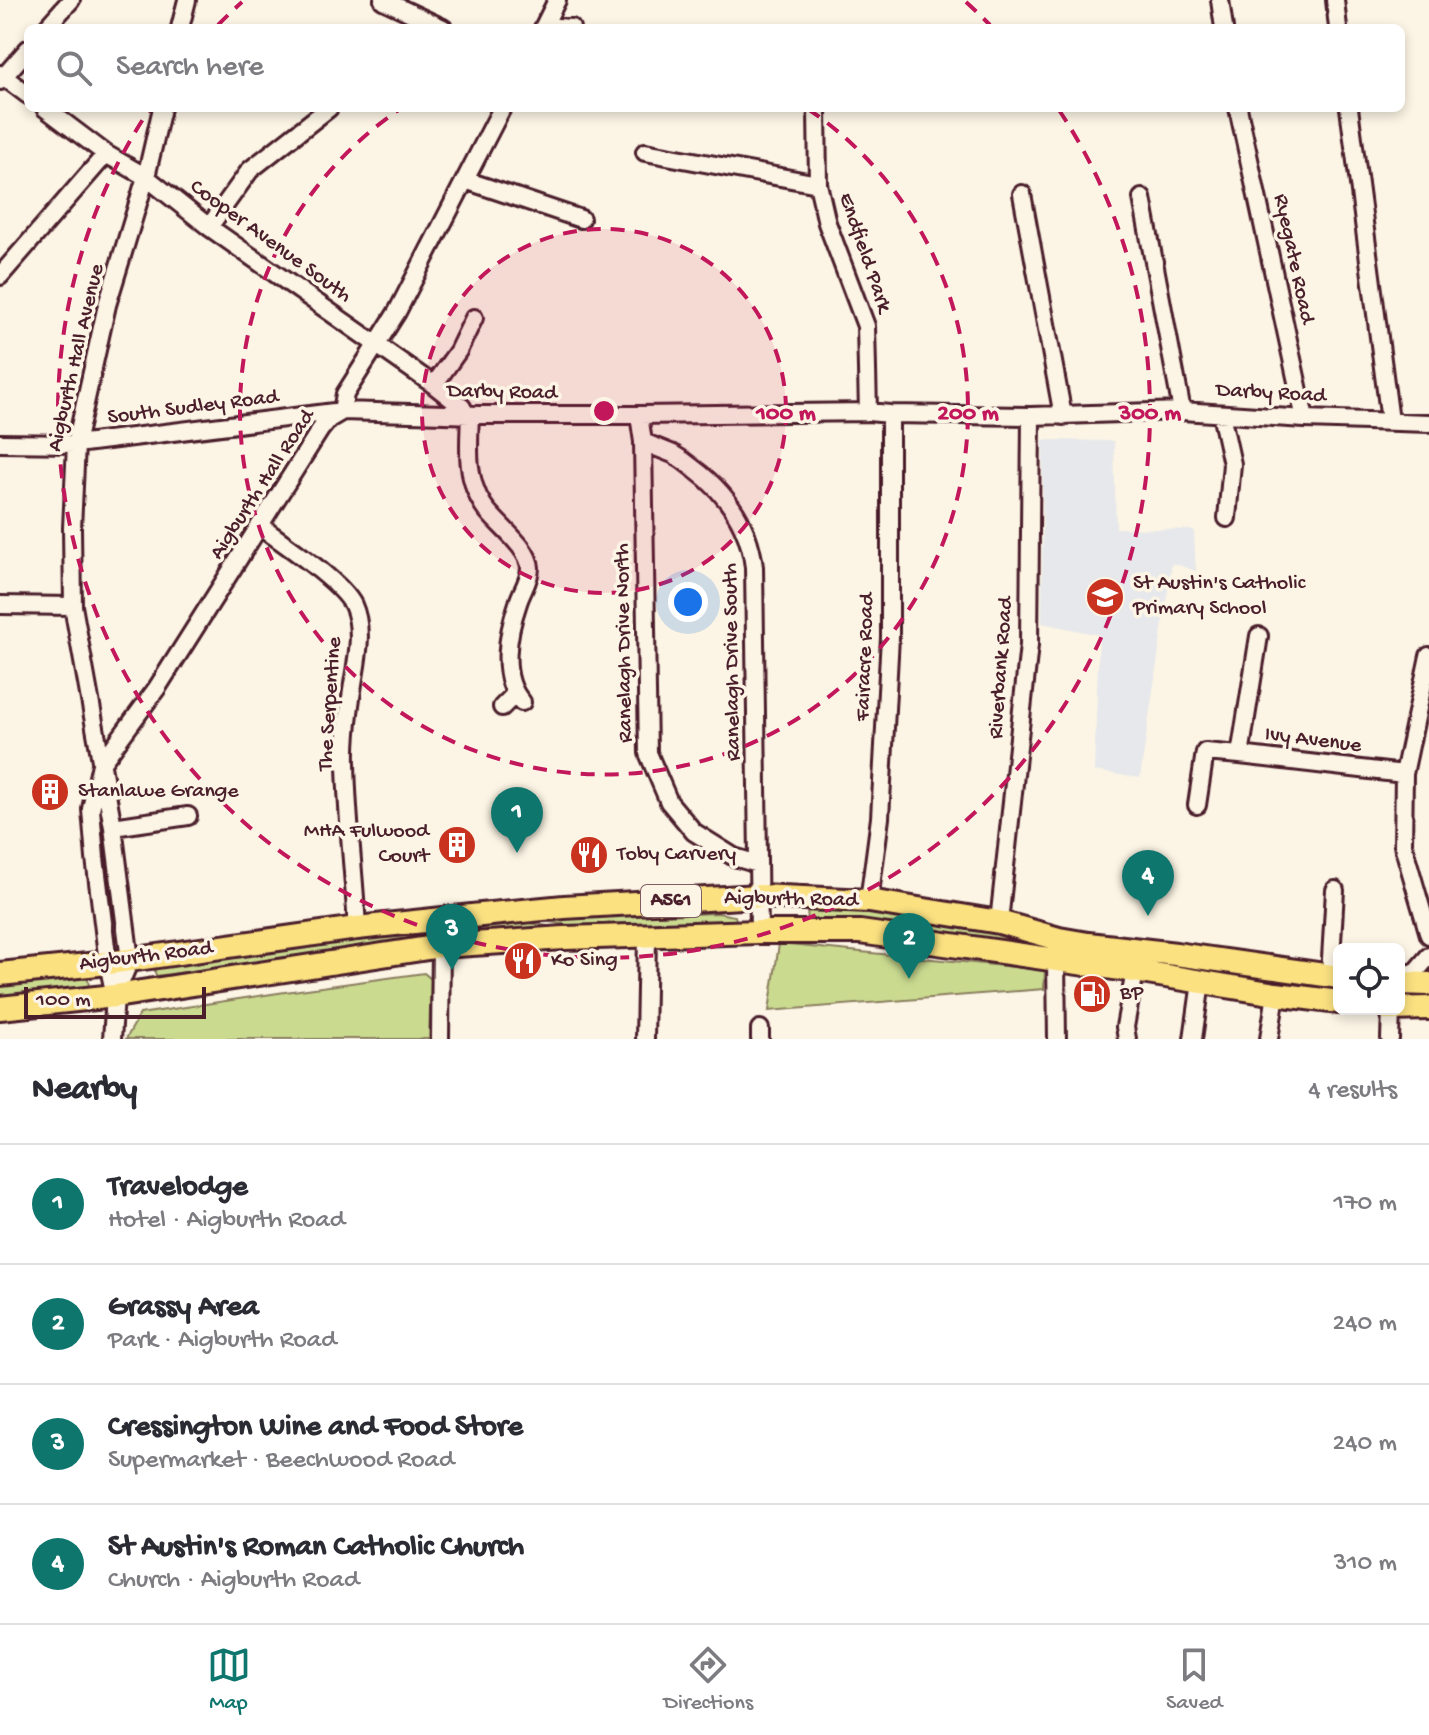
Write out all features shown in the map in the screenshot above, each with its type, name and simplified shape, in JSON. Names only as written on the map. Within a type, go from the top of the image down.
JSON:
[{"type":"highway","name":"Aigburth Road","points":[[0,974],[119,962],[357,928],[564,907],[760,896],[869,901],[999,922],[1088,944],[1333,976]]},
{"type":"highway","name":"Aigburth Road","points":[[0,1008],[115,996],[441,946],[564,938],[759,932],[860,932],[1333,1001]]},
{"type":"highway","points":[[1405,982],[1429,984]]},
{"type":"highway","points":[[1405,1009],[1429,1008]]},
{"type":"street","points":[[50,24],[71,0]]},
{"type":"street","points":[[181,24],[187,0]]},
{"type":"street","points":[[383,0],[434,24]]},
{"type":"street","points":[[545,24],[557,0]]},
{"type":"street","points":[[1220,0],[1223,24]]},
{"type":"street","points":[[1335,0],[1338,24]]},
{"type":"street","points":[[24,53],[1,77],[24,92]]},
{"type":"street","name":"Cooper Avenue South","points":[[50,112],[106,154],[146,177],[209,227],[434,385],[468,415]]},
{"type":"street","name":"Aigburth Hall Avenue","points":[[112,1039],[119,962],[113,827],[73,606],[72,528],[76,444],[107,305],[146,177],[161,112]]},
{"type":"street","points":[[209,227],[250,170],[324,112]]},
{"type":"street","name":"Aigburth Hall Road","points":[[101,764],[157,688],[320,430],[329,419],[342,411],[345,394],[397,312],[500,112]]},
{"type":"street","name":"Endfield Park","points":[[817,112],[818,184],[827,223],[866,326],[868,412]]},
{"type":"street","name":"Ryegate Road","points":[[1239,112],[1305,419]]},
{"type":"street","points":[[1350,112],[1390,421]]},
{"type":"street","points":[[645,152],[818,184]]},
{"type":"street","points":[[0,276],[106,154]]},
{"type":"street","points":[[465,180],[581,219]]},
{"type":"street","points":[[1022,194],[1063,416]]},
{"type":"street","points":[[1142,198],[1182,411]]},
{"type":"street","points":[[434,385],[458,351],[475,317]]},
{"type":"street","name":"Darby Road","points":[[342,411],[468,415],[868,412],[1063,416],[1182,411],[1429,423]]},
{"type":"street","name":"South Sudley Road","points":[[0,443],[76,444],[342,411]]},
{"type":"street","name":"Fairacre Road","points":[[869,901],[880,818],[890,637],[890,414]]},
{"type":"street","points":[[1221,414],[1232,464],[1227,518]]},
{"type":"street","points":[[468,415],[471,478],[482,503],[522,549],[530,569],[512,622],[508,652],[508,675],[518,698],[502,707]]},
{"type":"street","name":"Ranelagh Drive North","points":[[639,415],[643,442],[648,753],[669,802],[694,832],[734,857],[758,864]]},
{"type":"street","name":"Riverbank Road","points":[[999,922],[1029,645],[1031,416]]},
{"type":"street","name":"Ranelagh Drive South","points":[[643,442],[676,455],[711,482],[739,518],[752,551],[759,932]]},
{"type":"street","name":"The Serpentine","points":[[260,526],[345,593],[357,618],[359,637],[346,761],[357,928]]},
{"type":"street","points":[[0,605],[73,606]]},
{"type":"street","name":"Ivy Avenue","points":[[1259,636],[1240,755],[1404,774]]},
{"type":"street","points":[[1429,656],[1404,774],[1403,845],[1429,935]]},
{"type":"street","points":[[1197,805],[1205,752],[1240,755]]},
{"type":"street","name":"Aigburth Hall Avenue","points":[[101,764],[91,809],[95,858],[119,962]]},
{"type":"street","points":[[113,827],[188,816]]},
{"type":"street","points":[[1334,943],[1335,890]]},
{"type":"street","points":[[645,1039],[647,937]]},
{"type":"street","points":[[440,1039],[441,946]]},
{"type":"street","points":[[1405,978],[1429,956]]},
{"type":"street","points":[[1056,960],[1057,1039]]},
{"type":"street","points":[[1127,1039],[1125,1027],[1135,971]]},
{"type":"street","points":[[1193,1039],[1201,982]]},
{"type":"street","points":[[1269,1039],[1276,994]]},
{"type":"street","points":[[1390,1015],[1390,1039]]},
{"type":"shaded area","name":"St Austin's Catholic Primary School","points":[[1043,440],[1114,441],[1116,528],[1194,530],[1196,571],[1172,563],[1140,778],[1094,771],[1099,635],[1042,623]]},
{"type":"green space","points":[[807,908],[894,913],[1060,945],[1059,951],[808,924]]},
{"type":"green space","points":[[612,913],[718,913],[735,916],[736,920],[570,930],[570,925],[535,920]]},
{"type":"green space","points":[[523,918],[524,922],[560,928],[455,935],[156,976],[153,963]]},
{"type":"green space","points":[[779,944],[1045,970],[1044,989],[769,1011]]},
{"type":"green space","points":[[424,973],[431,979],[429,1039],[126,1039],[140,1014]]},
{"type":"green space","points":[[79,976],[88,979],[89,987],[81,992],[0,999],[0,984]]},
{"type":"place","name":"St Austin's Catholic Primary School","points":[[1105,597]]},
{"type":"place","name":"Stanlawe Grange","points":[[50,792]]},
{"type":"place","name":"MHA Fulwood Court","points":[[457,845]]},
{"type":"place","name":"Travelodge","points":[[517,853]]},
{"type":"place","name":"Toby Carvery","points":[[589,855]]},
{"type":"place","name":"St Austin's Roman Catholic Church","points":[[1148,916]]},
{"type":"place","name":"Ko Sing","points":[[523,961]]},
{"type":"place","name":"Cressington Wine and Food Store","points":[[452,970]]},
{"type":"place","name":"Grassy Area","points":[[909,979]]},
{"type":"place","name":"BP","points":[[1092,994]]}]
